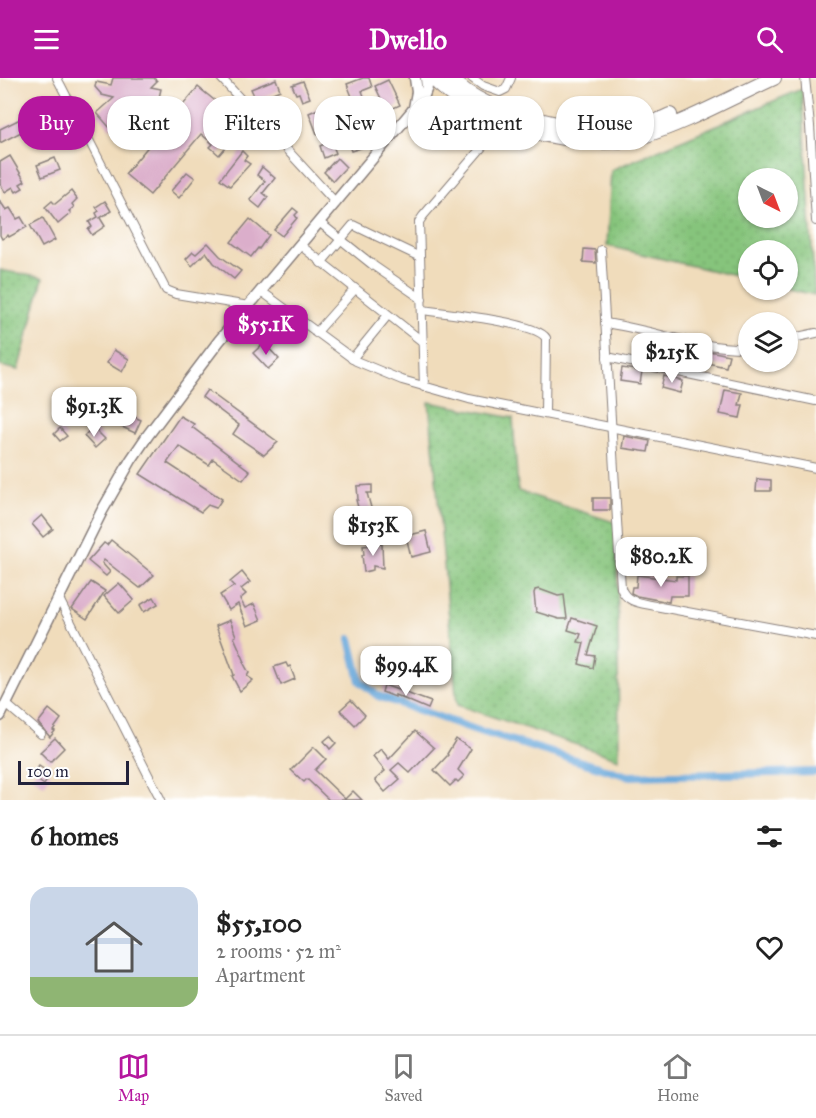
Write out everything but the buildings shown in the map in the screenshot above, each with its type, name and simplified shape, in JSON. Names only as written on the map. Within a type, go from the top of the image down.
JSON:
[{"type":"highway","points":[[432,78],[454,96]]},
{"type":"highway","points":[[451,78],[478,99],[516,113],[569,126],[605,132],[623,132],[660,120],[754,78]]},
{"type":"highway","points":[[544,133],[603,142],[620,142],[659,130],[774,78]]},
{"type":"main road","points":[[415,78],[416,96]]},
{"type":"main road","points":[[423,96],[426,91],[426,78]]},
{"type":"main road","points":[[0,716],[58,597],[130,460],[201,362],[408,116]]},
{"type":"street","points":[[57,78],[166,290],[176,294],[249,306]]},
{"type":"street","points":[[221,78],[336,203]]},
{"type":"street","points":[[472,78],[483,86],[500,92],[506,89],[511,78]]},
{"type":"street","points":[[805,78],[816,221]]},
{"type":"street","points":[[424,387],[418,228],[423,216],[480,150]]},
{"type":"street","points":[[320,222],[422,299]]},
{"type":"street","points":[[321,263],[353,225],[420,257]]},
{"type":"street","points":[[300,245],[423,342]]},
{"type":"street","points":[[602,250],[621,588],[626,598],[656,606],[816,636]]},
{"type":"street","points":[[316,333],[355,289]]},
{"type":"street","points":[[261,291],[352,359],[424,387],[469,399],[816,468]]},
{"type":"street","points":[[422,310],[479,318],[524,327],[544,334],[546,338],[545,413]]},
{"type":"street","points":[[352,359],[388,315]]},
{"type":"street","points":[[605,323],[629,326],[714,347],[738,348]]},
{"type":"street","points":[[798,337],[816,333]]},
{"type":"street","points":[[608,357],[816,401]]},
{"type":"street","points":[[58,597],[161,800]]},
{"type":"street","points":[[6,704],[41,734]]},
{"type":"green space","points":[[802,89],[815,295],[798,291],[798,240],[738,240],[738,277],[607,246],[611,170]]},
{"type":"green space","points":[[0,270],[43,278],[18,370],[0,366]]},
{"type":"green space","points":[[429,402],[513,418],[518,491],[617,523],[619,759],[457,705]]},
{"type":"waterway","points":[[350,639],[360,681],[378,696],[476,730],[628,776],[816,772]]}]
